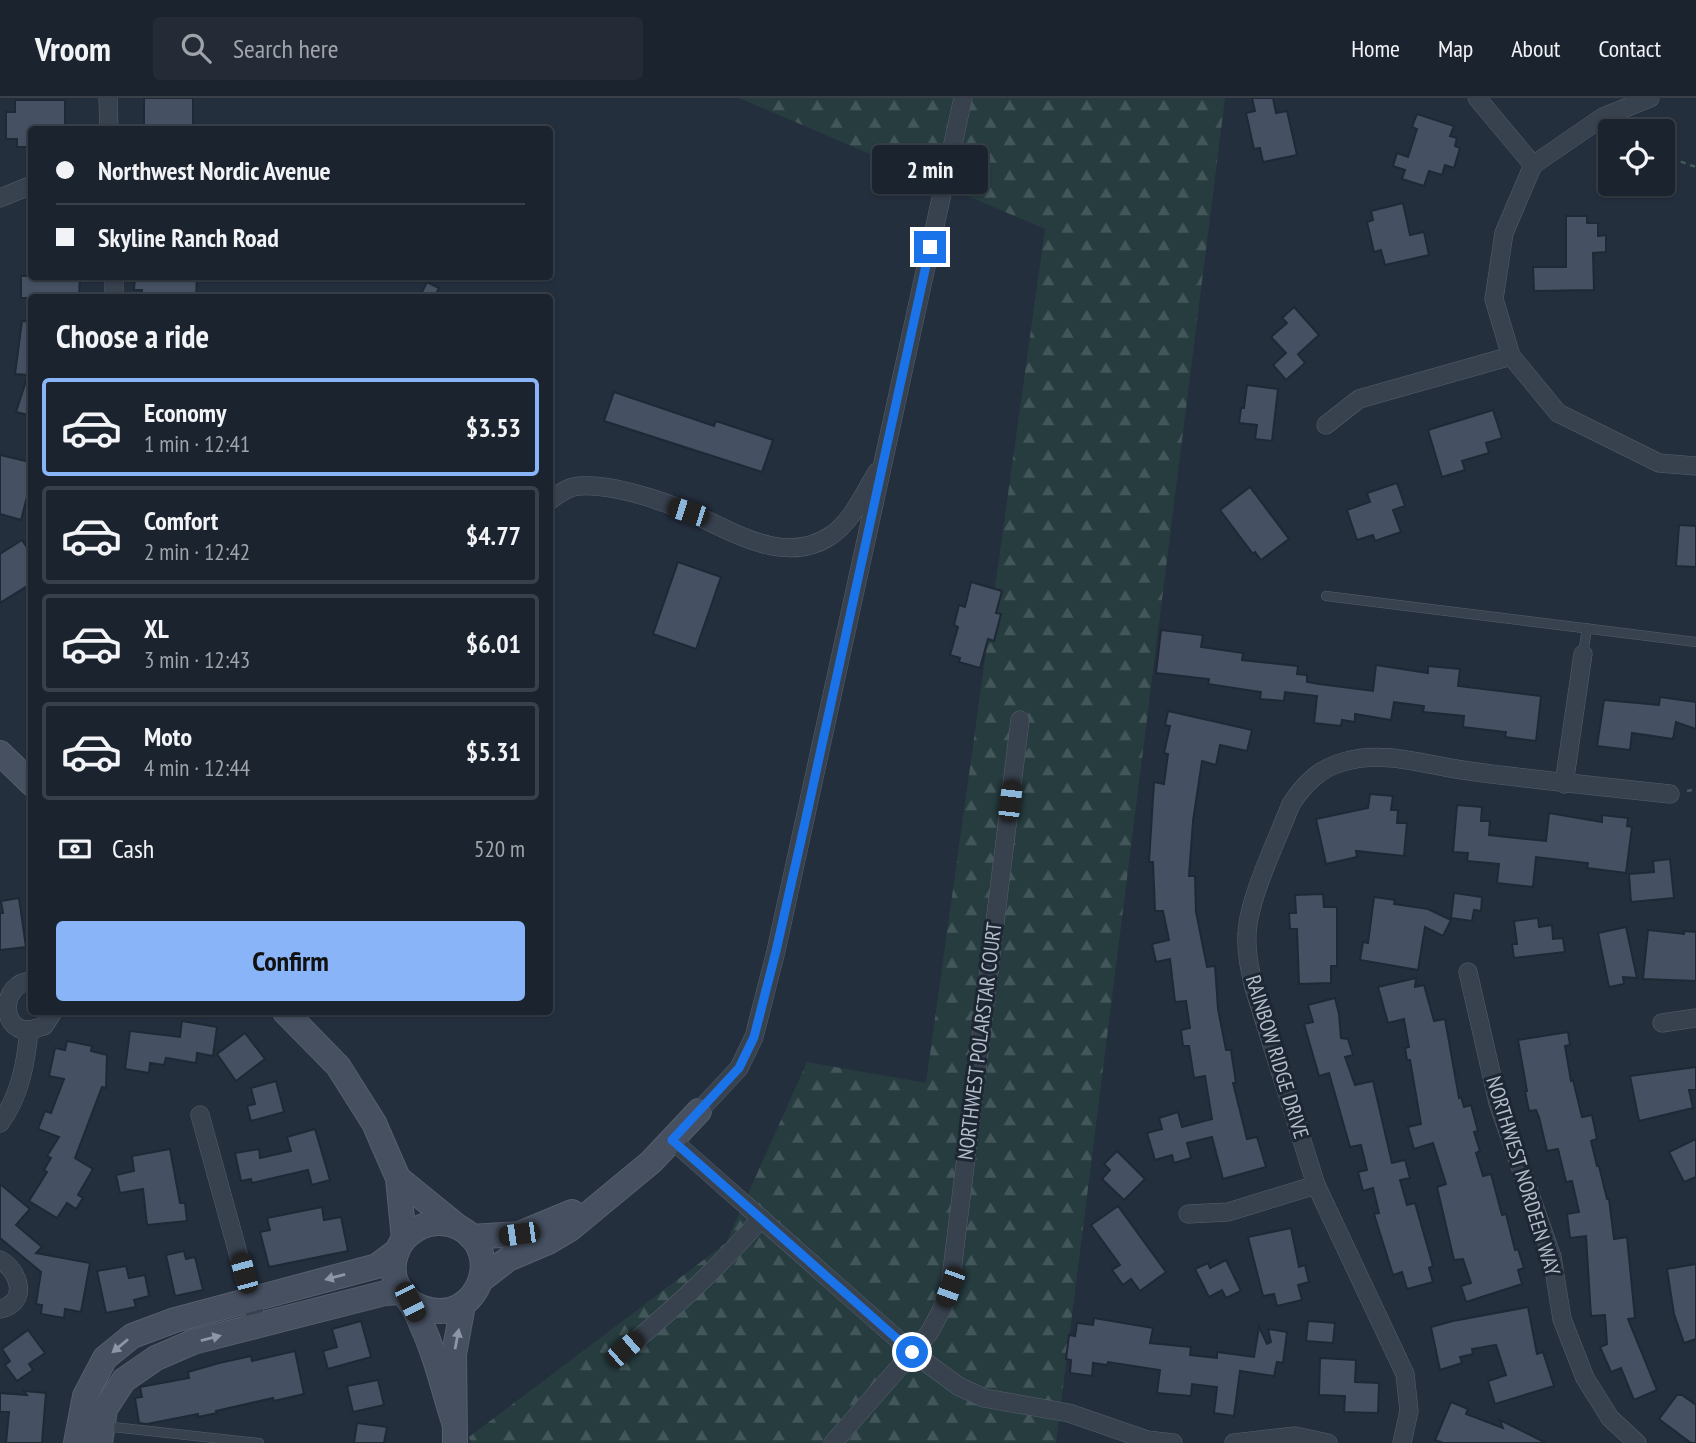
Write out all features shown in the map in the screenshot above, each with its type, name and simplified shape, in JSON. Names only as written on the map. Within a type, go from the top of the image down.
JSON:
[{"type":"street","points":[[108,98],[109,126]]},
{"type":"street","points":[[481,1280],[508,1259],[548,1242],[570,1229],[651,1162],[739,1068],[754,1037],[776,951],[963,98]]},
{"type":"street","points":[[1477,98],[1533,165]]},
{"type":"street","points":[[1650,98],[1603,117],[1533,165],[1504,233],[1494,299],[1511,356],[1558,413],[1659,463],[1696,466]]},
{"type":"street","points":[[0,198],[28,187]]},
{"type":"street","points":[[1326,425],[1359,399],[1511,356]]},
{"type":"street","points":[[553,498],[571,487],[612,487],[688,512],[755,543],[798,549],[829,537],[843,525],[883,463]]},
{"type":"street","points":[[1564,783],[1583,654]]},
{"type":"street","name":"NORTHWEST POLARSTAR COURT","points":[[833,1443],[929,1332],[950,1287],[1020,720]]},
{"type":"street","points":[[0,753],[28,780]]},
{"type":"street","name":"RAINBOW RIDGE DRIVE","points":[[1402,1443],[1409,1411],[1405,1374],[1316,1185],[1254,989],[1248,959],[1250,911],[1291,804],[1301,788],[1318,772],[1345,761],[1376,757],[1414,760],[1454,769],[1564,783],[1670,794]]},
{"type":"street","name":"NORTHWEST NORDEEN WAY","points":[[1468,972],[1498,1103],[1552,1257],[1562,1319],[1585,1378],[1611,1418],[1637,1443]]},
{"type":"street","points":[[28,981],[18,982],[8,990],[5,1004],[7,1017],[18,1028],[29,1030],[44,1026],[51,1015]]},
{"type":"street","points":[[288,1015],[338,1066],[374,1123],[398,1178],[400,1245],[394,1265],[395,1279],[425,1332],[454,1433]]},
{"type":"street","points":[[1662,1023],[1696,1018]]},
{"type":"street","points":[[0,1123],[10,1109],[26,1064],[29,1030]]},
{"type":"street","points":[[200,1115],[258,1326]]},
{"type":"street","points":[[672,1140],[912,1352],[958,1386],[984,1398],[1069,1413],[1147,1440],[1173,1443]]},
{"type":"street","points":[[101,1434],[106,1409],[124,1380],[156,1358],[193,1342],[385,1293],[405,1297],[423,1309],[436,1312],[451,1311],[463,1305],[475,1294],[481,1280],[483,1265],[480,1250],[465,1232],[398,1178]]},
{"type":"street","points":[[1188,1214],[1228,1212],[1316,1185]]},
{"type":"street","points":[[76,1443],[85,1396],[105,1358],[132,1336],[175,1320],[377,1266],[415,1230],[428,1224],[443,1223],[465,1232],[519,1234],[602,1200]]},
{"type":"street","points":[[625,1349],[697,1287],[761,1218]]},
{"type":"street","points":[[0,1259],[18,1279],[19,1291],[16,1301],[7,1308],[0,1309]]},
{"type":"street","points":[[454,1433],[454,1354],[463,1305]]},
{"type":"street","points":[[1234,1443],[1295,1436],[1328,1443]]},
{"type":"lane","points":[[1326,596],[1696,642]]},
{"type":"lane","points":[[1583,654],[1587,628]]},
{"type":"lane","points":[[101,1434],[259,1443]]},
{"type":"path","points":[[1675,160],[1696,167]]},
{"type":"green space","points":[[739,98],[1225,98],[1056,1443],[471,1443],[469,1437],[726,1243],[807,1062],[926,1083],[1045,229]]},
{"type":"building","points":[[144,98],[193,98],[193,126],[144,126]]},
{"type":"building","points":[[1252,98],[1273,98],[1276,113],[1287,111],[1297,155],[1263,162],[1260,148],[1254,149],[1246,113],[1255,111]]},
{"type":"building","points":[[15,100],[65,100],[65,126],[28,126],[28,147],[17,147],[17,139],[6,139],[6,112],[15,112]]},
{"type":"building","points":[[1417,114],[1454,126],[1450,136],[1457,138],[1455,146],[1460,148],[1454,168],[1445,165],[1442,175],[1429,171],[1424,186],[1402,179],[1405,170],[1393,166],[1397,153],[1408,157],[1417,129],[1412,127]]},
{"type":"building","points":[[1403,203],[1410,235],[1424,232],[1429,255],[1385,265],[1381,250],[1374,252],[1367,222],[1373,220],[1371,211]]},
{"type":"building","points":[[1566,216],[1587,216],[1587,223],[1598,223],[1598,236],[1606,235],[1606,252],[1593,253],[1594,290],[1534,291],[1533,267],[1566,267]]},
{"type":"building","points":[[21,276],[28,276],[28,280],[80,280],[79,294],[28,294],[28,298],[21,298]]},
{"type":"building","points":[[135,280],[197,280],[196,294],[142,294],[142,290],[134,290]]},
{"type":"building","points":[[427,282],[439,288],[436,294],[421,294]]},
{"type":"building","points":[[1294,307],[1319,335],[1298,354],[1305,363],[1286,380],[1273,365],[1286,353],[1271,337],[1287,323],[1282,318]]},
{"type":"building","points":[[22,321],[28,322],[28,375],[15,374]]},
{"type":"building","points":[[28,375],[28,415],[16,412]]},
{"type":"building","points":[[1247,385],[1278,389],[1272,441],[1255,439],[1257,425],[1239,423]]},
{"type":"building","points":[[614,392],[714,426],[716,421],[773,440],[762,472],[604,421]]},
{"type":"building","points":[[1493,410],[1502,438],[1486,443],[1489,453],[1462,461],[1465,470],[1442,477],[1428,430]]},
{"type":"building","points":[[0,455],[28,462],[28,493],[21,520],[0,514]]},
{"type":"building","points":[[1397,483],[1405,506],[1393,510],[1401,532],[1375,541],[1373,535],[1357,540],[1347,510],[1370,502],[1367,493]]},
{"type":"building","points":[[1250,487],[1289,539],[1261,560],[1255,552],[1253,554],[1220,510]]},
{"type":"building","points":[[1679,525],[1696,526],[1696,567],[1676,566]]},
{"type":"building","points":[[22,540],[28,549],[28,586],[0,603],[0,554]]},
{"type":"building","points":[[678,562],[721,577],[696,649],[653,634]]},
{"type":"building","points":[[971,582],[1002,591],[996,613],[1001,614],[994,641],[988,639],[980,668],[959,662],[960,658],[950,655],[958,627],[954,625],[959,605],[965,607]]},
{"type":"building","points":[[1161,630],[1203,635],[1201,647],[1243,653],[1242,660],[1298,666],[1297,674],[1307,675],[1307,682],[1319,684],[1373,691],[1376,665],[1428,673],[1428,666],[1460,669],[1458,686],[1541,696],[1536,741],[1505,737],[1506,732],[1463,727],[1464,716],[1423,712],[1424,706],[1394,702],[1391,720],[1355,714],[1355,722],[1342,720],[1341,726],[1314,723],[1317,696],[1285,692],[1284,701],[1260,699],[1261,692],[1208,684],[1209,679],[1156,673]]},
{"type":"building","points":[[1660,697],[1696,702],[1696,729],[1676,722],[1673,739],[1632,733],[1630,750],[1597,746],[1604,700],[1659,705]]},
{"type":"building","points":[[1168,711],[1252,730],[1247,751],[1220,745],[1216,765],[1202,761],[1193,821],[1189,876],[1195,876],[1196,912],[1207,967],[1215,966],[1218,1009],[1226,1050],[1231,1050],[1236,1083],[1233,1083],[1247,1139],[1257,1137],[1266,1167],[1223,1179],[1212,1137],[1187,1143],[1191,1158],[1174,1163],[1172,1155],[1155,1160],[1147,1133],[1162,1129],[1159,1118],[1178,1112],[1182,1127],[1212,1119],[1205,1076],[1194,1078],[1189,1046],[1183,1046],[1181,1030],[1190,1028],[1186,1001],[1175,1002],[1170,959],[1156,962],[1152,944],[1169,940],[1163,911],[1155,911],[1153,862],[1149,862],[1154,782],[1164,784],[1168,754],[1164,753],[1170,726],[1165,725]]},
{"type":"building","points":[[1370,794],[1393,796],[1391,810],[1398,810],[1397,823],[1407,823],[1404,856],[1356,851],[1357,857],[1326,864],[1316,819],[1368,808]]},
{"type":"building","points":[[1457,805],[1482,807],[1481,821],[1490,821],[1489,835],[1546,841],[1549,813],[1602,822],[1602,815],[1628,818],[1627,826],[1632,827],[1626,873],[1587,868],[1588,863],[1536,857],[1533,887],[1497,883],[1499,864],[1467,861],[1468,853],[1453,852]]},
{"type":"building","points":[[1670,859],[1674,898],[1631,902],[1629,874],[1654,872],[1653,861]]},
{"type":"building","points":[[1454,893],[1482,897],[1481,911],[1474,910],[1472,921],[1451,918]]},
{"type":"building","points":[[1323,894],[1324,907],[1337,907],[1337,966],[1331,966],[1331,983],[1299,984],[1297,929],[1290,929],[1289,913],[1296,913],[1295,895]]},
{"type":"building","points":[[1374,897],[1395,900],[1394,904],[1428,909],[1451,920],[1443,936],[1425,927],[1418,970],[1360,960],[1363,942],[1368,943]]},
{"type":"building","points":[[19,898],[26,947],[0,950],[0,913],[3,913],[1,901]]},
{"type":"building","points":[[1538,918],[1539,927],[1552,925],[1553,939],[1563,938],[1565,952],[1514,958],[1512,944],[1517,944],[1514,921]]},
{"type":"building","points":[[1626,927],[1637,978],[1623,977],[1624,984],[1609,987],[1598,933]]},
{"type":"building","points":[[1648,930],[1684,934],[1684,931],[1696,932],[1696,981],[1643,979]]},
{"type":"building","points":[[1416,978],[1415,987],[1424,985],[1434,1021],[1445,1019],[1459,1098],[1461,1097],[1464,1107],[1471,1105],[1478,1131],[1474,1132],[1480,1151],[1476,1153],[1483,1176],[1491,1174],[1502,1215],[1506,1214],[1515,1250],[1518,1249],[1524,1268],[1518,1270],[1522,1284],[1466,1302],[1461,1286],[1471,1283],[1463,1259],[1454,1260],[1437,1187],[1446,1184],[1433,1143],[1414,1149],[1408,1127],[1421,1124],[1410,1060],[1407,1060],[1405,1048],[1409,1047],[1404,1019],[1388,1023],[1378,987]]},
{"type":"building","points":[[1335,998],[1341,1038],[1348,1039],[1353,1055],[1345,1057],[1355,1085],[1373,1081],[1392,1163],[1405,1160],[1410,1178],[1400,1180],[1407,1205],[1415,1203],[1433,1266],[1429,1268],[1433,1282],[1407,1289],[1402,1272],[1393,1275],[1374,1214],[1379,1213],[1373,1188],[1363,1191],[1358,1172],[1367,1170],[1361,1145],[1350,1147],[1329,1073],[1319,1076],[1304,1024],[1313,1022],[1308,1005]]},
{"type":"building","points":[[182,1021],[217,1027],[213,1056],[197,1053],[196,1063],[166,1058],[164,1065],[150,1063],[149,1073],[125,1069],[130,1031],[180,1037]]},
{"type":"building","points":[[1568,1032],[1570,1045],[1565,1046],[1571,1081],[1573,1080],[1582,1117],[1592,1115],[1597,1139],[1591,1141],[1609,1199],[1614,1239],[1627,1237],[1635,1318],[1628,1319],[1657,1390],[1634,1400],[1621,1368],[1611,1372],[1600,1347],[1607,1344],[1605,1315],[1591,1316],[1586,1236],[1570,1238],[1567,1214],[1579,1212],[1572,1181],[1566,1182],[1558,1149],[1547,1151],[1539,1117],[1536,1110],[1529,1111],[1525,1091],[1518,1040]]},
{"type":"building","points":[[245,1033],[265,1059],[236,1081],[217,1054]]},
{"type":"building","points":[[67,1041],[92,1046],[91,1051],[107,1055],[106,1088],[102,1087],[75,1158],[93,1169],[78,1195],[83,1198],[76,1209],[67,1203],[57,1218],[29,1201],[47,1172],[44,1170],[51,1158],[47,1156],[59,1137],[38,1129],[45,1111],[51,1113],[64,1079],[49,1076],[55,1048],[65,1050]]},
{"type":"building","points":[[1696,1067],[1696,1090],[1689,1090],[1693,1108],[1639,1121],[1630,1076]]},
{"type":"building","points":[[276,1081],[284,1112],[251,1121],[247,1106],[255,1104],[251,1088]]},
{"type":"building","points":[[315,1129],[330,1180],[312,1185],[308,1170],[252,1183],[251,1179],[241,1181],[235,1153],[259,1149],[260,1158],[291,1151],[287,1137]]},
{"type":"building","points":[[1696,1139],[1696,1177],[1684,1182],[1669,1152]]},
{"type":"building","points":[[170,1149],[180,1203],[185,1203],[187,1221],[147,1225],[143,1189],[120,1193],[116,1175],[134,1171],[132,1156]]},
{"type":"building","points":[[1117,1151],[1145,1179],[1124,1200],[1102,1179],[1110,1170],[1104,1164]]},
{"type":"building","points":[[0,1184],[30,1209],[16,1225],[42,1247],[36,1253],[90,1263],[81,1312],[65,1309],[64,1318],[41,1314],[42,1305],[36,1304],[41,1272],[0,1238]]},
{"type":"building","points":[[1118,1206],[1166,1272],[1140,1291],[1131,1279],[1123,1285],[1112,1270],[1120,1265],[1091,1225]]},
{"type":"building","points":[[322,1207],[324,1220],[341,1217],[348,1251],[269,1267],[260,1232],[270,1230],[267,1218]]},
{"type":"building","points":[[1291,1228],[1299,1267],[1305,1265],[1309,1282],[1298,1285],[1302,1300],[1277,1306],[1274,1294],[1263,1296],[1248,1237]]},
{"type":"building","points":[[184,1251],[186,1259],[195,1257],[203,1290],[175,1296],[166,1255]]},
{"type":"building","points":[[1226,1260],[1241,1291],[1226,1298],[1222,1290],[1209,1297],[1195,1269],[1208,1263],[1210,1268]]},
{"type":"building","points":[[1696,1264],[1696,1339],[1684,1343],[1674,1314],[1667,1269]]},
{"type":"building","points":[[126,1266],[129,1278],[145,1275],[149,1296],[134,1300],[136,1307],[106,1313],[97,1271]]},
{"type":"building","points":[[1528,1307],[1537,1354],[1543,1352],[1554,1386],[1495,1404],[1488,1381],[1506,1375],[1496,1345],[1472,1349],[1473,1354],[1460,1357],[1462,1363],[1440,1370],[1431,1327]]},
{"type":"building","points":[[1094,1318],[1153,1328],[1150,1343],[1191,1347],[1190,1355],[1217,1358],[1217,1352],[1254,1357],[1259,1327],[1267,1344],[1271,1342],[1268,1329],[1287,1332],[1283,1363],[1277,1362],[1274,1376],[1240,1371],[1234,1416],[1214,1413],[1217,1387],[1192,1384],[1191,1396],[1157,1393],[1160,1370],[1108,1362],[1107,1365],[1093,1363],[1092,1376],[1070,1373],[1071,1360],[1066,1359],[1069,1335],[1075,1336],[1077,1323],[1093,1325]]},
{"type":"building","points":[[361,1321],[371,1357],[328,1369],[323,1351],[337,1347],[332,1329]]},
{"type":"building","points":[[1308,1321],[1335,1323],[1333,1343],[1306,1341]]},
{"type":"building","points":[[28,1330],[45,1353],[29,1364],[33,1370],[17,1381],[5,1365],[10,1361],[2,1349]]},
{"type":"building","points":[[295,1351],[304,1394],[274,1401],[273,1398],[198,1417],[198,1414],[147,1424],[139,1423],[135,1398],[142,1397],[140,1387],[189,1378],[188,1372],[219,1363],[251,1356],[252,1361]]},
{"type":"building","points":[[1320,1358],[1356,1360],[1355,1382],[1379,1383],[1378,1413],[1344,1412],[1345,1396],[1319,1395]]},
{"type":"building","points":[[378,1380],[384,1405],[353,1412],[347,1386]]},
{"type":"building","points":[[24,1391],[46,1393],[42,1443],[6,1443],[9,1412],[0,1412],[0,1393],[27,1395]]},
{"type":"building","points":[[1677,1395],[1682,1395],[1696,1405],[1696,1443],[1691,1443],[1659,1419]]},
{"type":"building","points":[[1451,1402],[1468,1409],[1466,1414],[1503,1428],[1500,1420],[1546,1443],[1443,1443],[1435,1440]]},
{"type":"building","points":[[357,1423],[387,1427],[384,1443],[354,1443]]},
{"type":"route","points":[[912,1352],[672,1140],[739,1068],[754,1037],[806,818],[930,247]]}]
